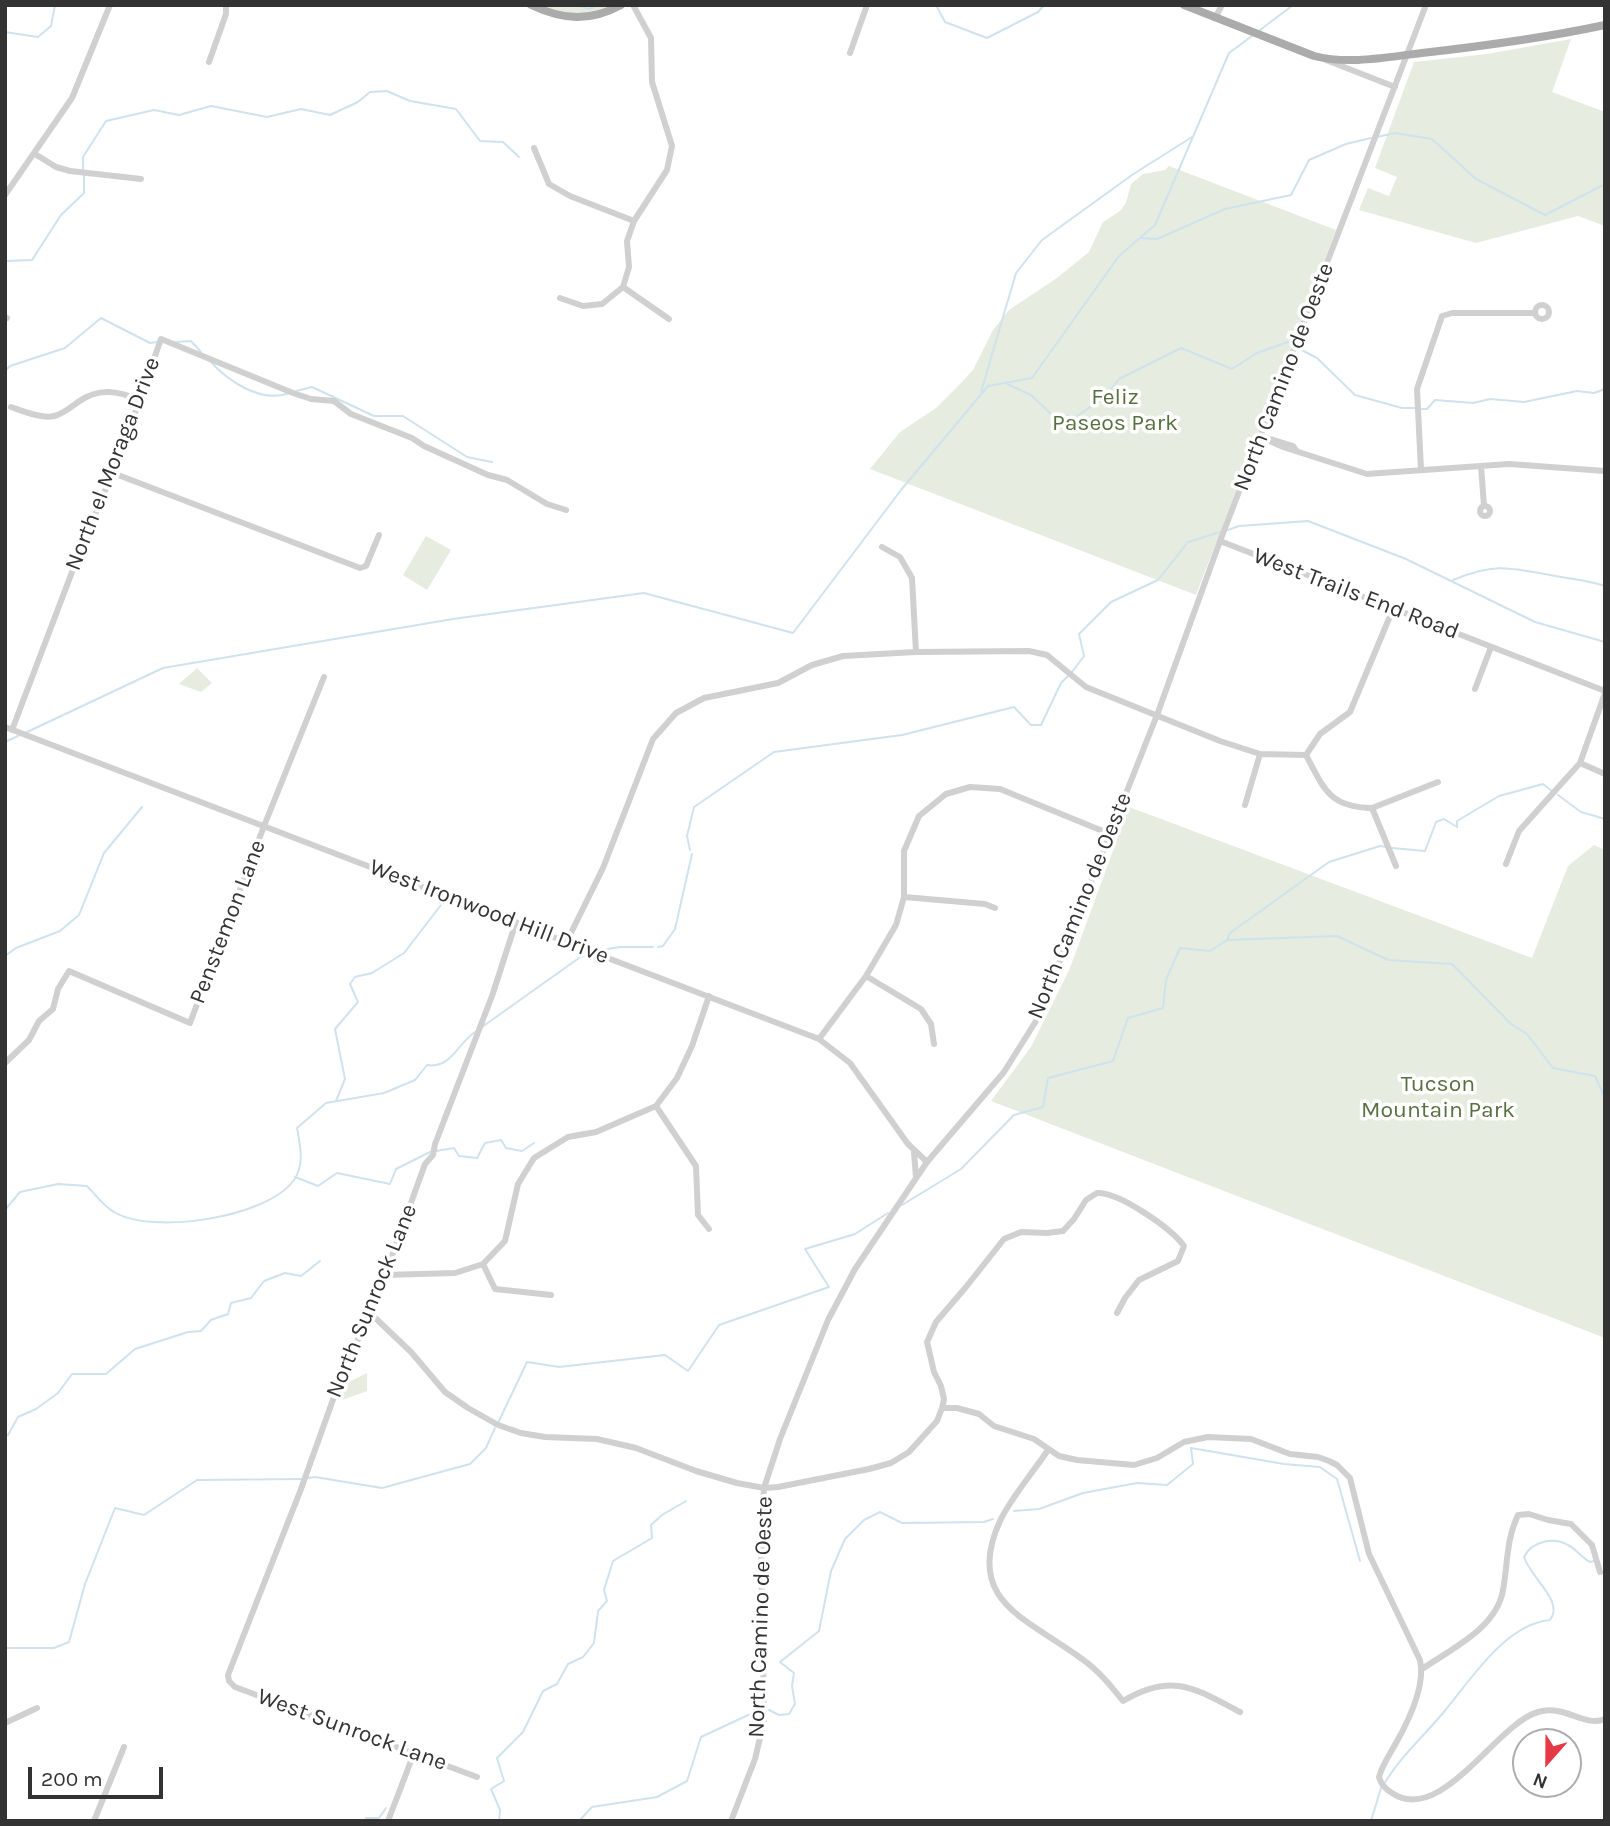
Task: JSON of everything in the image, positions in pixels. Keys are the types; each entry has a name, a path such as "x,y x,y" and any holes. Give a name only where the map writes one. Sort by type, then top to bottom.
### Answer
{"main road":[{"path":"531,5 572,18 606,14 621,5"},
{"path":"1184,5 1321,58 1350,60 1499,45 1605,25"},
{"path":"1192,5 1201,12"}],"street":[{"path":"6,193 75,92 110,5"},
{"path":"209,62 226,14 226,5"},
{"path":"560,298 583,306 602,304 623,286 629,267 627,241 634,221 667,170 672,146 652,82 651,38 633,5"},
{"path":"850,53 867,5"},
{"path":"1215,18 1222,5"},
{"name":"North Camino de Oeste","path":"731,1821 758,1750 764,1721 760,1589 764,1488 798,1394 843,1290 927,1162 1004,1072 1036,1021 1157,715 1220,541 1426,5"},
{"path":"1321,58 1395,87"},
{"path":"534,148 550,184 570,196 634,221"},
{"path":"35,154 56,167 70,171 141,179"},
{"path":"623,286 669,319"},
{"path":"1421,470 1417,388 1442,312 1535,313"},
{"name":"North el Moraga Drive","path":"9,728 108,479 113,473 161,339 293,393 311,399 334,401 351,414 412,438 488,475 507,480 547,504 566,510"},
{"path":"11,407 52,417 101,391 119,391 140,400"},
{"path":"1261,437 1344,469 1367,474 1509,464 1605,471"},
{"path":"1481,466 1484,506"},
{"path":"113,473 360,568 366,566 379,536"},
{"name":"West Trails End Road","path":"1220,541 1605,692"},
{"path":"882,547 900,557 912,578 916,652"},
{"path":"1306,755 1320,734 1350,712 1393,609"},
{"path":"1475,689 1491,647"},
{"path":"567,942 603,868 653,739 676,713 704,698 778,683 812,665 843,656 1029,651 1047,656 1086,687 1220,741 1260,754 1306,755"},
{"path":"264,826 324,677"},
{"path":"1506,864 1519,831 1580,763 1605,692"},
{"name":"West Ironwood Hill Drive","path":"9,728 819,1039 850,1063 912,1148 927,1162"},
{"path":"1245,805 1260,754"},
{"path":"1306,755 1326,792 1339,803 1353,808 1373,808 1438,782"},
{"path":"1580,763 1605,774"},
{"path":"819,1039 866,976 896,925 904,897 904,851 919,816 946,794 970,787 1000,789 1110,834"},
{"path":"1373,808 1396,866"},
{"name":"Penstemon Lane","path":"5,1063 16,1055 29,1040 39,1021 53,1009 58,989 69,971 190,1023 264,826"},
{"path":"904,897 985,904 995,908"},
{"name":"North Sunrock Lane","path":"229,1681 230,1668 385,1275 425,1164 433,1155 492,996 516,922"},
{"path":"866,976 920,1009 931,1024 934,1044"},
{"path":"385,1275 455,1273 483,1264 505,1241 518,1184 534,1158 568,1137 596,1132 656,1106 677,1078 692,1046 709,996"},
{"path":"656,1106 696,1166 698,1215 709,1229"},
{"path":"912,1148 916,1157 915,1181"},
{"path":"369,1312 411,1352 445,1392 498,1425 521,1433 597,1439 636,1448 696,1471 764,1488 869,1469 891,1463 909,1452 937,1421 944,1399 934,1372 928,1342 936,1322 1004,1239 1021,1232 1063,1231 1091,1195 1102,1192 1149,1216 1184,1246 1178,1261 1147,1273 1132,1287 1117,1313"},
{"path":"483,1264 495,1289 551,1295"},
{"path":"942,1408 957,1408 979,1414 994,1426 1034,1438 1048,1450 1067,1458 1134,1465 1157,1458 1184,1442 1198,1438 1245,1438 1259,1441 1279,1451 1318,1457 1337,1465 1350,1479 1369,1554 1422,1669 1407,1722 1379,1777 1385,1788 1405,1799 1423,1798 1447,1785 1523,1719 1535,1712 1555,1710 1591,1721 1605,1719"},
{"path":"1048,1450 1000,1520 988,1557 992,1586 1013,1613 1083,1660 1123,1701 1142,1690 1174,1685 1192,1688 1240,1712"},
{"path":"1422,1669 1477,1631 1495,1612 1503,1593 1506,1552 1518,1515 1530,1514 1571,1524 1591,1545 1600,1572"},
{"name":"West Sunrock Lane","path":"229,1681 244,1691 477,1777"},
{"path":"5,1723 37,1708"},
{"path":"94,1821 124,1747"},
{"path":"387,1821 414,1753"}],"green space":[{"path":"542,5 617,5 582,15"},
{"path":"1571,39 1552,92 1605,112 1605,226 1578,216 1476,243 1359,210 1368,188 1389,196 1397,177 1375,168 1414,62 1487,54"},
{"name":"Feliz Paseos Park","path":"1169,166 1336,230 1196,595 870,469 900,432 936,408 973,370 993,330 1009,310 1057,278 1089,252 1103,222 1120,211 1126,203 1131,184 1143,174 1165,170"},
{"path":"426,536 451,550 427,590 403,575"},
{"path":"197,668 212,683 201,692 179,684"},
{"name":"Tucson Mountain Park","path":"1129,807 1532,958 1568,866 1594,845 1605,850 1605,1338 991,1101 1031,1047 1070,968"},
{"path":"367,1373 367,1391 342,1400 339,1397 345,1384"}],"waterway":[{"path":"5,32 38,37 51,26 55,5"},
{"path":"576,5 589,9 597,5"},
{"path":"936,5 945,22 987,38 1038,12 1044,5"},
{"path":"1260,30 1293,5"},
{"path":"25,733 163,668 453,619 644,593 793,633 901,490 988,386 1032,378 1119,256 1155,225 1229,53 1252,36"},
{"path":"83,169 83,157 106,121 154,110 179,115 211,106 267,117 301,109 330,115 358,102 370,92 387,91 410,101 456,109 480,141 503,142 519,157"},
{"path":"1377,137 1395,133 1432,139 1476,179 1545,215 1605,184"},
{"path":"981,392 1016,273 1042,240 1132,175 1192,137"},
{"path":"1141,238 1157,239 1225,209 1291,195 1309,160 1346,144 1371,138"},
{"path":"5,261 32,260 61,215 84,193 84,175"},
{"path":"5,371 10,366 65,348 101,318 150,343 157,342"},
{"path":"176,342 191,341 201,352"},
{"path":"1005,383 1031,395 1051,414 1076,417 1107,395 1119,379 1181,348 1232,369 1257,353 1288,342 1292,344"},
{"path":"1296,347 1317,358 1355,395 1402,408 1415,408"},
{"path":"210,361 226,376 245,388 266,395 287,394"},
{"path":"296,391 312,387 374,416 403,416 467,457 492,462"},
{"path":"1420,409 1427,409 1435,400 1473,403 1490,399 1524,402 1577,391 1594,393 1605,389"},
{"path":"1228,530 1239,526 1308,521 1406,559 1535,622 1605,642"},
{"path":"1072,672 1084,656 1079,634 1111,602 1158,580 1188,542 1220,532"},
{"path":"1453,580 1479,571 1501,568 1605,586"},
{"path":"690,850 687,836 694,807 774,752 902,735 1014,707 1031,725 1041,725 1061,683 1068,676"},
{"path":"5,742 20,735"},
{"path":"1392,848 1425,851 1436,822 1444,819 1457,827 1457,821 1499,796 1543,784 1552,791"},
{"path":"1558,795 1581,812 1605,819"},
{"path":"5,956 16,948 60,931 79,915 104,853 142,807"},
{"path":"902,1205 961,1169 1014,1115 1043,1107 1048,1078 1113,1061 1128,1018 1163,1008 1166,980 1180,948 1210,951 1227,940 1230,933 1329,862 1380,846 1387,847"},
{"path":"658,947 663,946 675,929 692,854"},
{"path":"336,1101 345,1079 335,1029 358,1002 350,984 355,977 372,973 404,953 441,905"},
{"path":"1227,940 1337,936 1388,960 1452,964 1511,1024 1527,1034 1553,1068 1595,1076 1605,1098"},
{"path":"595,951 620,947 653,947"},
{"path":"482,1027 579,958 590,954"},
{"path":"5,1210 20,1192 58,1184 87,1186 114,1212 132,1219 154,1222 208,1219 260,1204 280,1193 294,1180 301,1161 297,1128 326,1103 384,1093 415,1080 427,1065 435,1065 448,1059 475,1032"},
{"path":"436,1151 454,1148 459,1156 477,1158 485,1143 501,1140 506,1148 522,1151 534,1143"},
{"path":"295,1177 318,1186 337,1173 390,1184 396,1169 430,1152"},
{"path":"498,1423 527,1362 559,1367 665,1355 688,1371 719,1325 829,1287 805,1249 855,1234 888,1213"},
{"path":"5,1435 8,1435 18,1417 36,1409 58,1393 72,1374 106,1374 135,1349 188,1332 201,1331 211,1320 228,1314 231,1303 251,1298 264,1281 285,1273 301,1276 320,1261"},
{"path":"307,1478 382,1488 470,1464 486,1448 495,1428"},
{"path":"1014,1511 1039,1509 1083,1493 1137,1483 1167,1485 1193,1464 1191,1448 1284,1464 1320,1467 1337,1479 1360,1561"},
{"path":"5,1648 54,1648 69,1642 85,1584 115,1508 144,1515 197,1480 302,1479"},
{"path":"499,1821 500,1810 491,1789 504,1781 497,1758 523,1732 543,1691 557,1684 568,1664 583,1657 594,1643 598,1611 607,1601 604,1590 613,1561 652,1538 651,1525 686,1501"},
{"path":"769,1710 779,1715 789,1714 795,1704 792,1686 794,1673 780,1662 819,1631 831,1571 845,1539 864,1520 880,1512 902,1523 984,1522 993,1519"},
{"path":"1384,1784 1404,1756 1503,1643 1534,1624 1550,1620 1553,1605 1527,1565 1524,1557 1527,1552 1537,1544 1556,1541 1571,1547 1590,1562 1594,1561"},
{"path":"579,1821 592,1807 657,1797 687,1781 701,1737 759,1710"},
{"path":"1371,1821 1381,1788"},
{"path":"364,1821 366,1818 379,1818 386,1808"}]}
